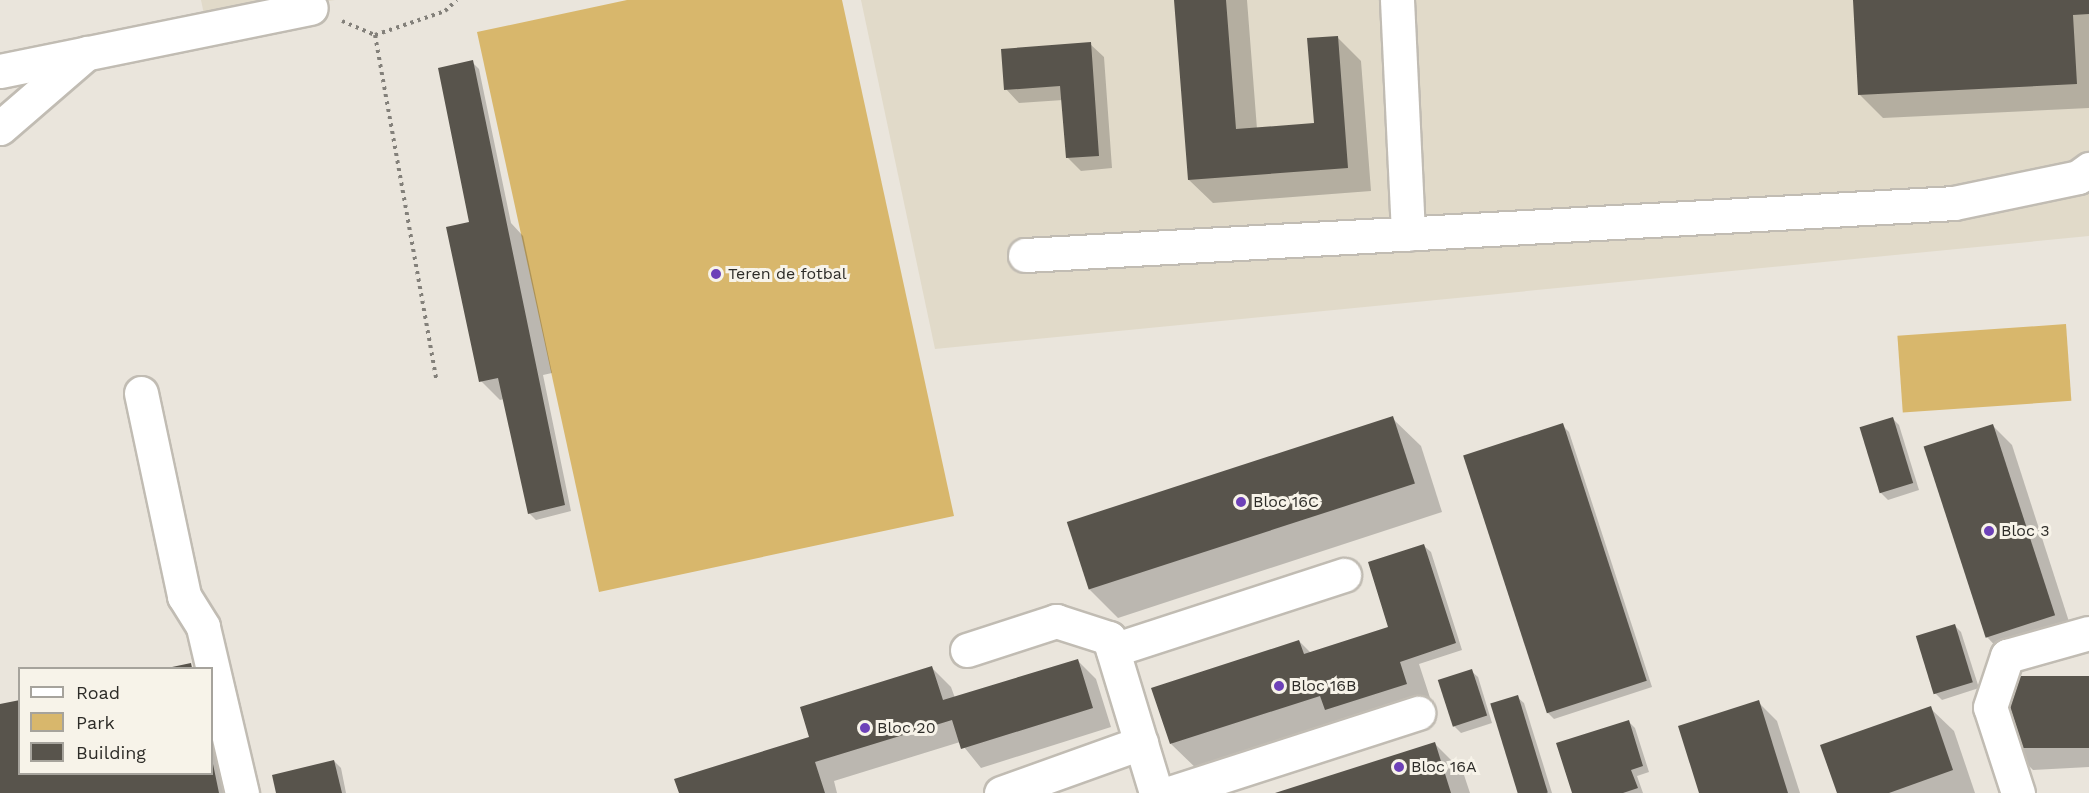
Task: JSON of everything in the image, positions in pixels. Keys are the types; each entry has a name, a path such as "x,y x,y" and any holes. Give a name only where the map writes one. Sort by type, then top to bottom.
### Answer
{"lane":[{"path":"1397,0 1408,234"},
{"path":"2,61 89,52 311,8"},
{"path":"0,128 89,52"},
{"path":"1025,255 1954,203 2078,177 2089,169"},
{"path":"141,393 184,596 203,627 212,667"},
{"path":"1113,650 1344,575"},
{"path":"967,650 1056,621 1109,638 1156,793"},
{"path":"2018,793 1990,707 2007,656 2089,633"},
{"path":"213,670 242,793"},
{"path":"1170,793 1418,713"},
{"path":"1009,792 1141,743"}],"path":[{"path":"311,8 375,35 445,11 457,0"},
{"path":"375,35 436,379"}],"shaded area":[{"path":"201,0 335,0 205,19"},
{"path":"861,0 2089,0 2089,236 935,349"}],"green space":[{"name":"Teren de fotbal","path":"627,0 842,0 954,516 599,592 477,32"},
{"path":"2066,324 2071,401 1903,413 1897,336"}],"building":[{"path":"1174,0 1226,0 1236,129 1314,123 1307,38 1338,36 1348,168 1188,180"},
{"path":"1853,0 2089,0 2089,14 2073,15 2077,84 1858,95"},
{"path":"1091,42 1099,156 1066,158 1060,86 1004,90 1001,49"},
{"path":"473,60 565,505 528,514 498,378 479,382 446,227 469,222 438,68"},
{"name":"Bloc 16C","path":"1393,416 1415,484 1089,590 1067,522"},
{"path":"1893,417 1913,483 1880,493 1860,427"},
{"path":"1563,423 1647,681 1547,713 1463,455"},
{"name":"Bloc 3","path":"1993,424 2055,615 1986,638 1924,447"},
{"name":"Bloc 16B","path":"1424,544 1456,643 1400,662 1407,684 1325,710 1320,696 1170,744 1151,688 1299,640 1304,654 1388,627 1368,562"},
{"path":"1955,624 1973,682 1934,694 1916,636"},
{"name":"Bloc 20","path":"1078,659 1093,708 961,749 952,720 815,762 825,793 679,793 674,779 809,737 800,707 932,666 943,700"},
{"path":"191,663 192,667 172,667"},
{"path":"1472,669 1487,716 1453,727 1438,680"},
{"path":"2009,676 2089,676 2089,748 2009,748"},
{"path":"1518,695 1548,793 1518,793 1490,703"},
{"path":"18,700 18,775 213,775 213,764 219,793 0,793 0,704"},
{"path":"1759,700 1788,793 1699,793 1678,726"},
{"path":"1931,706 1953,770 1889,793 1837,793 1820,745"},
{"path":"1629,720 1643,766 1631,770 1638,788 1623,793 1572,793 1556,743"},
{"name":"Bloc 16A","path":"1435,742 1451,793 1275,793"},
{"path":"334,760 342,793 276,793 272,775"}],"place":[{"name":"Teren de fotbal","path":"716,274"},
{"name":"Bloc 16C","path":"1241,502"},
{"name":"Bloc 3","path":"1989,531"},
{"name":"Bloc 16B","path":"1279,686"},
{"name":"Bloc 20","path":"865,728"},
{"name":"Bloc 16A","path":"1399,767"}]}
